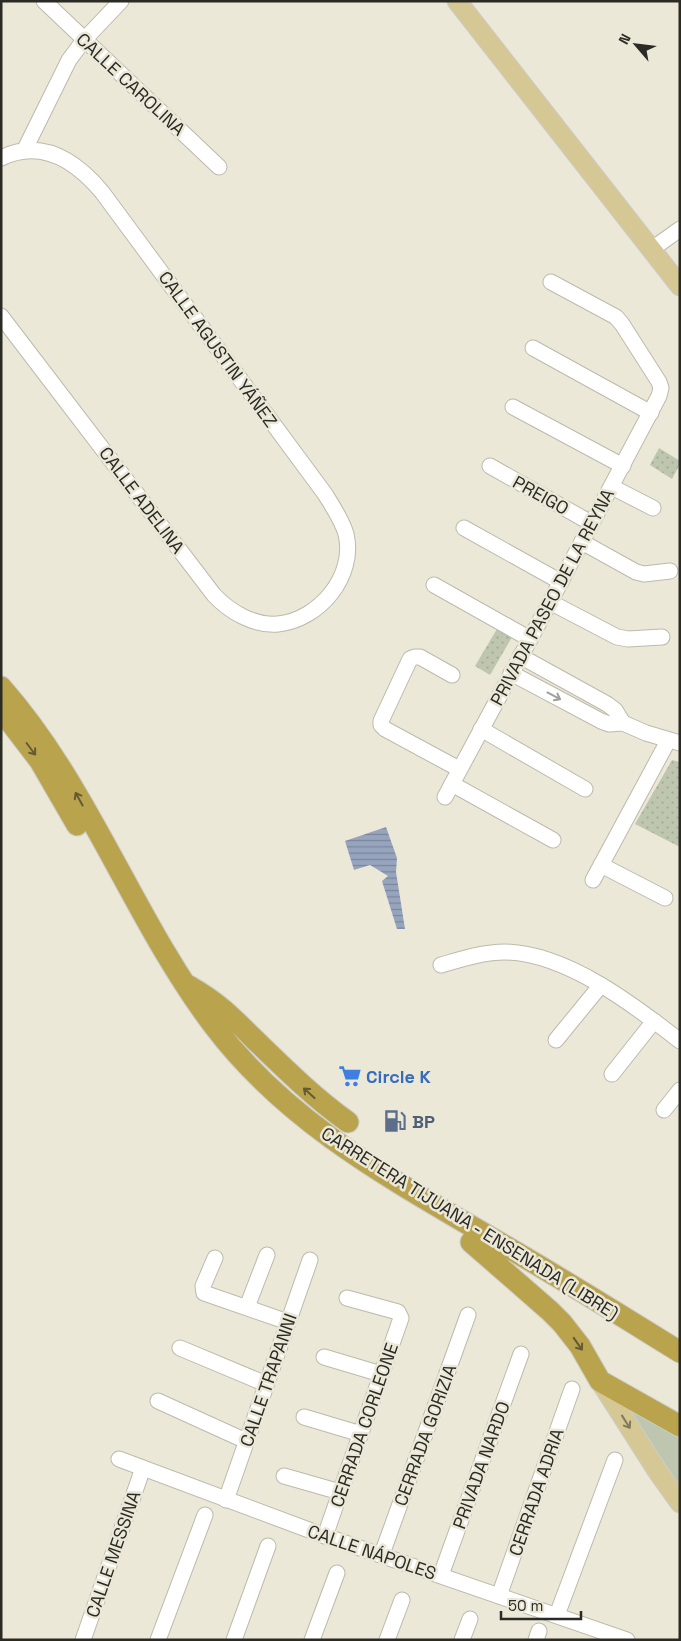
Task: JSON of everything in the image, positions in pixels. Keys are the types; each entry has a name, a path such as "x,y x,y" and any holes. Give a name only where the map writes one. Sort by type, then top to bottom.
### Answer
{"highway":[{"name":"CARRETERA TIJUANA - ENSENADA (LIBRE)","path":"1,687 38,732 61,766 184,984 214,1027 268,1087 330,1139 410,1190 567,1282 680,1352"},
{"name":"CARRETERA TIJUANA - ENSENADA (LIBRE)","path":"1,710 40,761 180,1003 224,1061 265,1102 324,1151 471,1242 680,1367"},
{"path":"184,984 218,1004 306,1090 323,1105 348,1122"},
{"path":"471,1242 562,1323 580,1346 600,1381 680,1426"}],"main road":[{"path":"458,1 680,286"},
{"path":"600,1381 680,1503"}],"street":[{"name":"CALLE CAROLINA","path":"44,1 219,167"},
{"path":"1,158 24,149 68,60 121,1"},
{"name":"CALLE AGUSTIN YÁÑEZ","path":"24,149 44,152 61,158 76,166 88,176 108,200 325,494 341,520 346,536 348,553 343,573 333,592 316,609"},
{"path":"652,249 680,229"},
{"name":"PRIVADA PASEO DE LA REYNA","path":"551,282 616,318 622,324 661,388 651,413 612,487 448,790 554,840"},
{"name":"CALLE ADELINA","path":"1,316 214,595 225,606 241,616 260,622 277,624 294,620 316,609"},
{"path":"533,348 651,413"},
{"path":"513,407 623,466"},
{"name":"PREIGO","path":"490,466 591,523"},
{"path":"612,487 654,508"},
{"path":"464,528 561,582"},
{"path":"582,542 636,572 644,574 670,571"},
{"path":"434,585 530,639"},
{"path":"550,602 617,637 628,639 662,637"},
{"path":"520,656 607,704 615,710 623,723"},
{"path":"452,675 420,657 410,659 381,721 381,726 385,730 459,769"},
{"path":"511,673 601,721 609,724 623,723 674,742 593,880"},
{"path":"481,729 585,789"},
{"path":"601,865 666,898"},
{"path":"441,965 486,954 505,952 543,959 570,969 601,985 680,1041"},
{"path":"556,1040 601,985"},
{"path":"612,1074 654,1021"},
{"path":"664,1110 680,1090"},
{"path":"247,1307 267,1255"},
{"path":"215,1258 203,1286 203,1291 288,1322"},
{"name":"CALLE TRAPANNI","path":"226,1500 310,1260"},
{"name":"CERRADA CORLEONE","path":"325,1536 401,1318 401,1314 398,1312 347,1298"},
{"name":"CERRADA GORIZIA","path":"382,1554 468,1315"},
{"path":"180,1348 266,1384"},
{"name":"PRIVADA NARDO","path":"441,1575 521,1354"},
{"path":"324,1357 381,1374"},
{"name":"CERRADA ADRIA","path":"499,1596 572,1389"},
{"path":"158,1401 246,1441"},
{"path":"304,1417 361,1434"},
{"name":"CALLE NÁPOLES","path":"119,1459 325,1536 382,1554 627,1640"},
{"path":"557,1616 615,1460"},
{"name":"CALLE MESSINA","path":"83,1640 143,1468"},
{"path":"284,1476 340,1492"},
{"path":"158,1640 205,1515"},
{"path":"234,1640 268,1546"},
{"path":"312,1640 336,1573"},
{"path":"387,1640 402,1600"},
{"path":"462,1640 470,1618"}],"green space":[{"path":"659,448 680,461 672,479 650,465"},
{"path":"497,629 512,637 490,675 475,666"},
{"path":"672,760 680,762 680,847 635,824"},
{"path":"628,1409 680,1431 680,1486"}],"water":[{"path":"386,827 397,858 396,872 405,929 397,929 382,881 388,876 370,865 354,870 345,841"}],"place":[{"name":"Circle K","path":"350,1076"},
{"name":"BP","path":"395,1121"}]}
